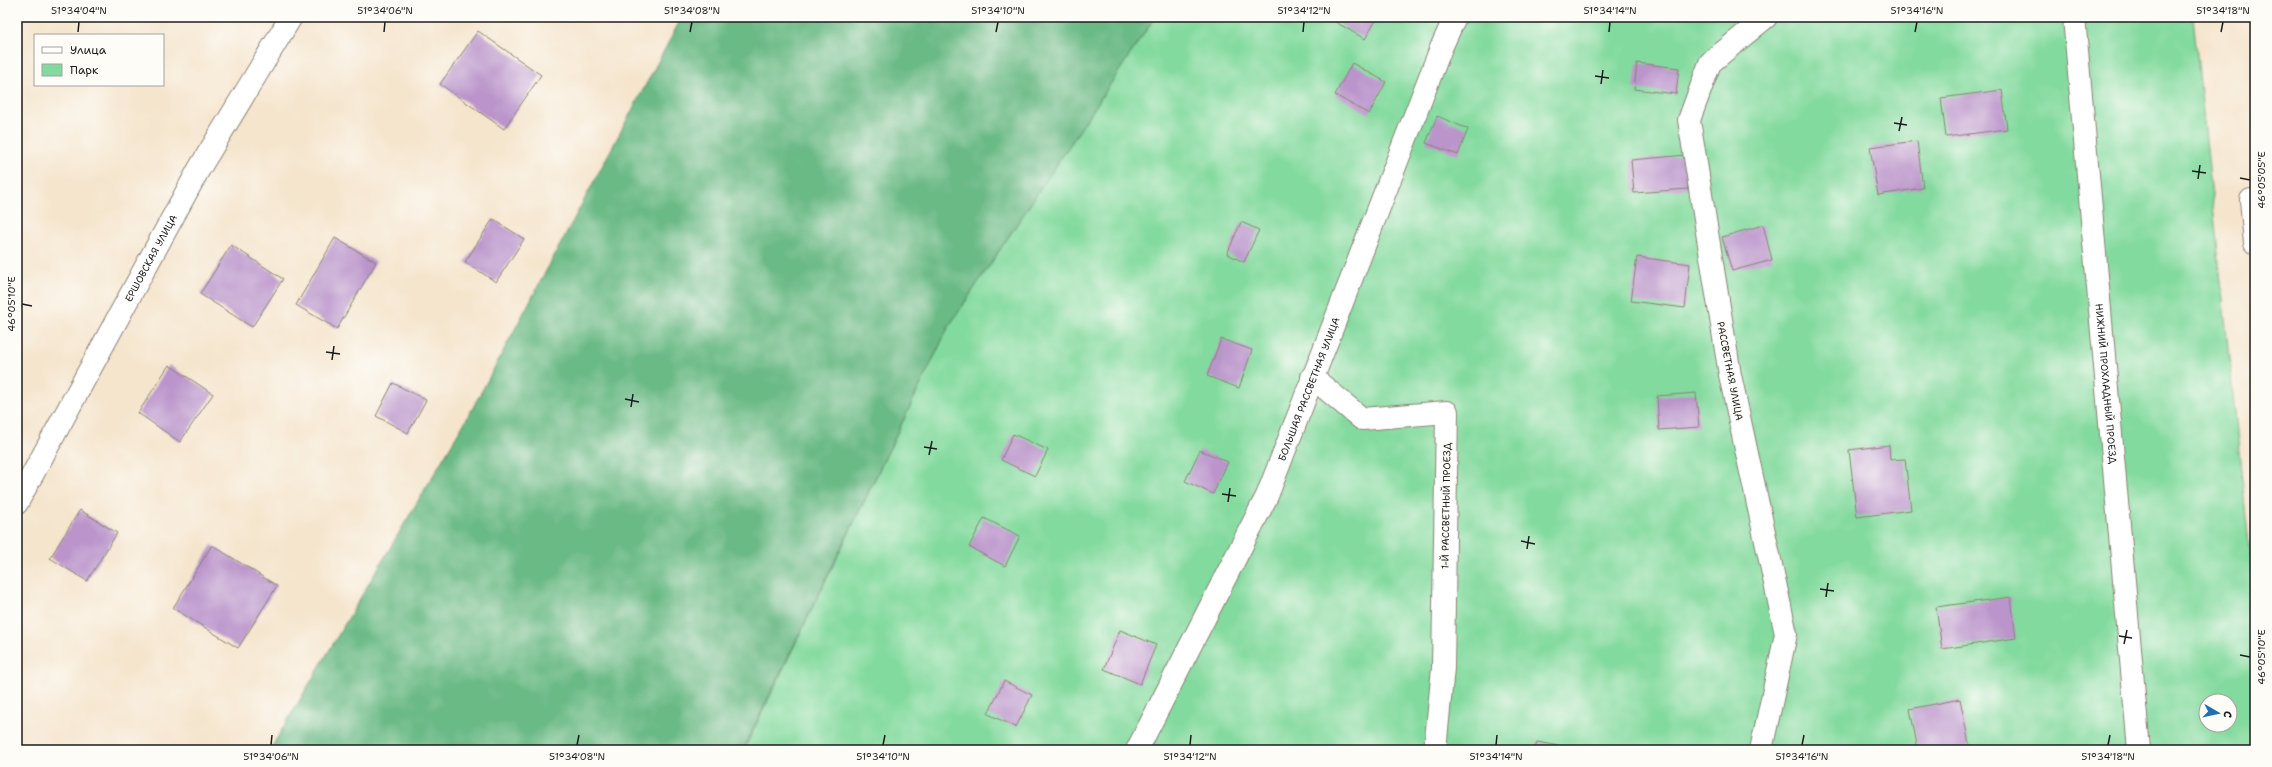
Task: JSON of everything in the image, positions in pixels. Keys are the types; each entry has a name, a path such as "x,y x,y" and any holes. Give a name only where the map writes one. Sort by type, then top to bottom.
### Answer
{"street":[{"name":"ЕРШОВСКАЯ УЛИЦА","path":"17,503 199,168 291,17"},
{"name":"БОЛЬШАЯ РАССВЕТНАЯ УЛИЦА","path":"1137,750 1267,496 1441,48 1455,17"},
{"name":"РАССВЕТНАЯ УЛИЦА","path":"1761,750 1786,634 1730,375 1689,120 1710,63 1766,17"},
{"name":"НИЖНИЙ ПРОХЛАДНЫЙ ПРОЕЗД","path":"2074,17 2139,750"},
{"path":"2251,200 2255,243"},
{"name":"1-Й РАССВЕТНЫЙ ПРОЕЗД","path":"1312,377 1362,419 1447,412 1443,668 1435,750"}],"green space":[{"path":"682,17 1155,17 949,326 743,750 270,750 469,415"},
{"path":"1155,17 2193,17 2255,602 2255,750 744,750 949,326"}],"building":[{"path":"1327,17 1378,17 1365,39"},
{"path":"478,31 541,75 504,129 440,84"},
{"path":"1352,63 1386,82 1369,114 1335,95"},
{"path":"1637,63 1679,68 1676,94 1634,89"},
{"path":"2002,90 2007,129 1946,137 1941,98"},
{"path":"1437,116 1468,129 1458,155 1426,143"},
{"path":"1917,141 1923,188 1878,195 1870,147"},
{"path":"1686,155 1688,189 1634,193 1631,160"},
{"path":"493,219 524,239 496,282 465,262"},
{"path":"1241,222 1259,230 1244,262 1227,254"},
{"path":"1763,225 1772,260 1732,271 1722,237"},
{"path":"335,238 376,262 337,329 296,305"},
{"path":"231,245 283,279 252,327 200,294"},
{"path":"1637,257 1690,264 1685,308 1631,301"},
{"path":"1221,339 1252,350 1239,388 1207,376"},
{"path":"169,365 213,394 180,442 138,413"},
{"path":"393,383 426,400 408,433 376,416"},
{"path":"1696,393 1699,427 1659,430 1657,396"},
{"path":"1013,434 1048,450 1035,476 1001,460"},
{"path":"1889,445 1890,460 1905,459 1911,510 1857,517 1849,450"},
{"path":"1200,450 1228,462 1213,494 1185,481"},
{"path":"80,510 117,533 87,581 50,558"},
{"path":"984,518 1020,536 1005,566 969,547"},
{"path":"212,545 277,586 238,648 173,608"},
{"path":"2011,597 2016,638 1942,649 1936,607"},
{"path":"1120,630 1156,645 1140,684 1104,669"},
{"path":"1004,681 1032,695 1016,727 988,714"},
{"path":"1960,699 1970,749 1918,750 1910,709"},
{"path":"1537,742 1566,747 1565,750 1535,750"}]}
